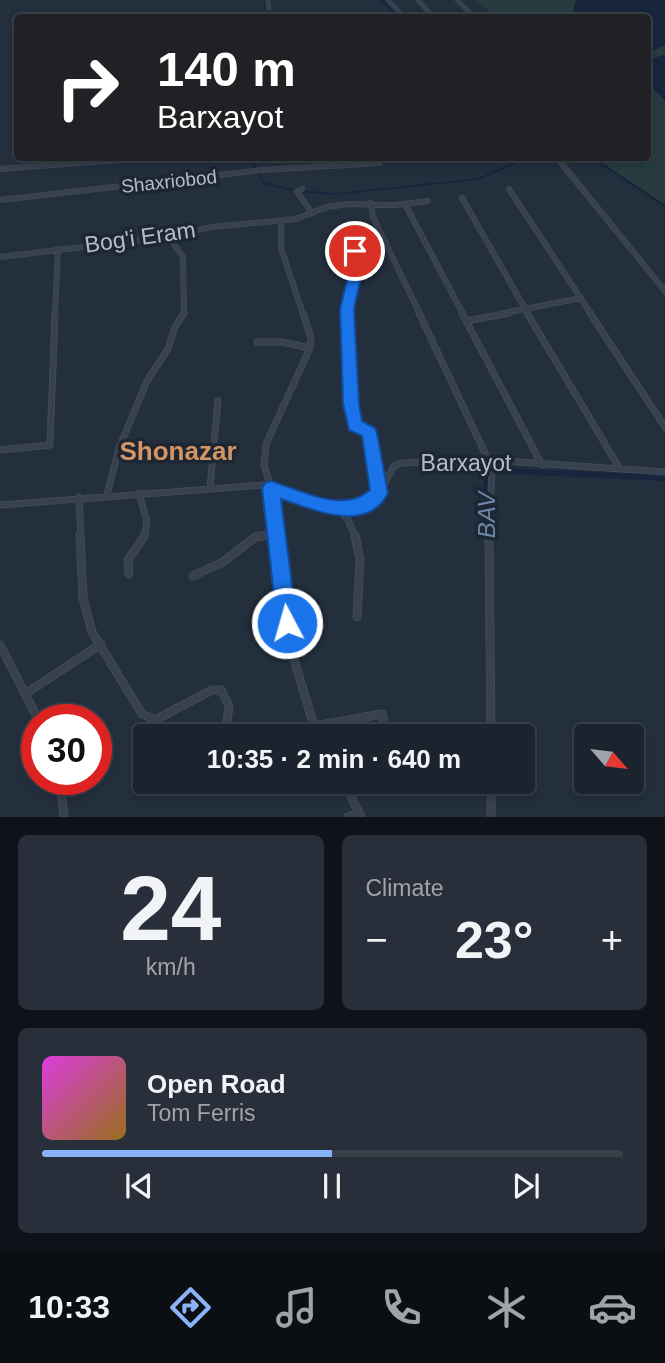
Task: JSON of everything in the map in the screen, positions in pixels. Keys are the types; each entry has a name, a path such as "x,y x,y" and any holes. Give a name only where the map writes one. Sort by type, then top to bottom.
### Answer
{"street":[{"path":"268,0 269,8"},
{"path":"388,0 401,14"},
{"path":"418,0 430,14"},
{"path":"457,0 471,14"},
{"path":"0,169 86,161"},
{"path":"562,161 665,292"},
{"name":"Shaxriobod","path":"0,200 263,170 380,163"},
{"path":"302,189 297,192 312,213"},
{"path":"509,189 665,427"},
{"path":"462,198 567,384 620,469"},
{"name":"Bog'i Eram","path":"0,257 169,237 201,229 281,222 348,204 405,204 428,201"},
{"path":"371,203 373,217 477,430 492,471 489,509 491,724"},
{"path":"405,204 542,465"},
{"path":"281,222 281,248 311,338 310,348 266,444 264,465 271,488 290,646 313,724"},
{"path":"107,495 119,448 147,381 169,349 175,327 184,314 183,257 169,237"},
{"path":"0,450 50,445 58,249"},
{"path":"0,505 264,485 339,510 366,505 380,493 369,433 355,425 351,404 347,309 360,254 355,251"},
{"path":"467,321 581,298"},
{"path":"257,342 282,342 310,348"},
{"path":"210,487 218,401"},
{"name":"Barxayot","path":"380,493 394,466 401,463 488,460 665,472"},
{"path":"129,574 128,560 146,537 149,524 139,493"},
{"path":"79,497 83,598 92,632 142,714 155,720 212,690 221,690 228,697 230,704 227,724"},
{"path":"339,510 351,526 359,556 357,617"},
{"path":"193,576 223,562 255,537 277,533"},
{"path":"25,694 101,644"},
{"path":"0,645 30,704"},
{"path":"326,724 382,715 384,724"},
{"path":"348,817 360,815 350,794"},
{"path":"491,794 491,817"},
{"path":"60,795 65,817"}],"green space":[{"path":"476,0 665,0 665,206 599,161 651,161 651,14 492,14"}],"water":[{"path":"576,0 665,0 665,45 651,52 651,14 576,14 573,11"},
{"path":"665,54 665,101 651,86 651,60"}],"waterway":[{"path":"381,0 396,14"},
{"path":"254,161 255,168"},
{"path":"300,191 336,194 478,179 519,161"},
{"path":"590,161 598,162"},
{"path":"598,161 665,206"},
{"path":"259,174 264,183 292,190"},
{"name":"BAV","path":"487,521 487,470 665,478"}],"district":[{"name":"Shonazar","path":"178,451"}],"route":[{"path":"287,623 271,488 339,510 366,505 380,493 369,433 355,425 351,404 347,309 360,254 355,251"}]}
